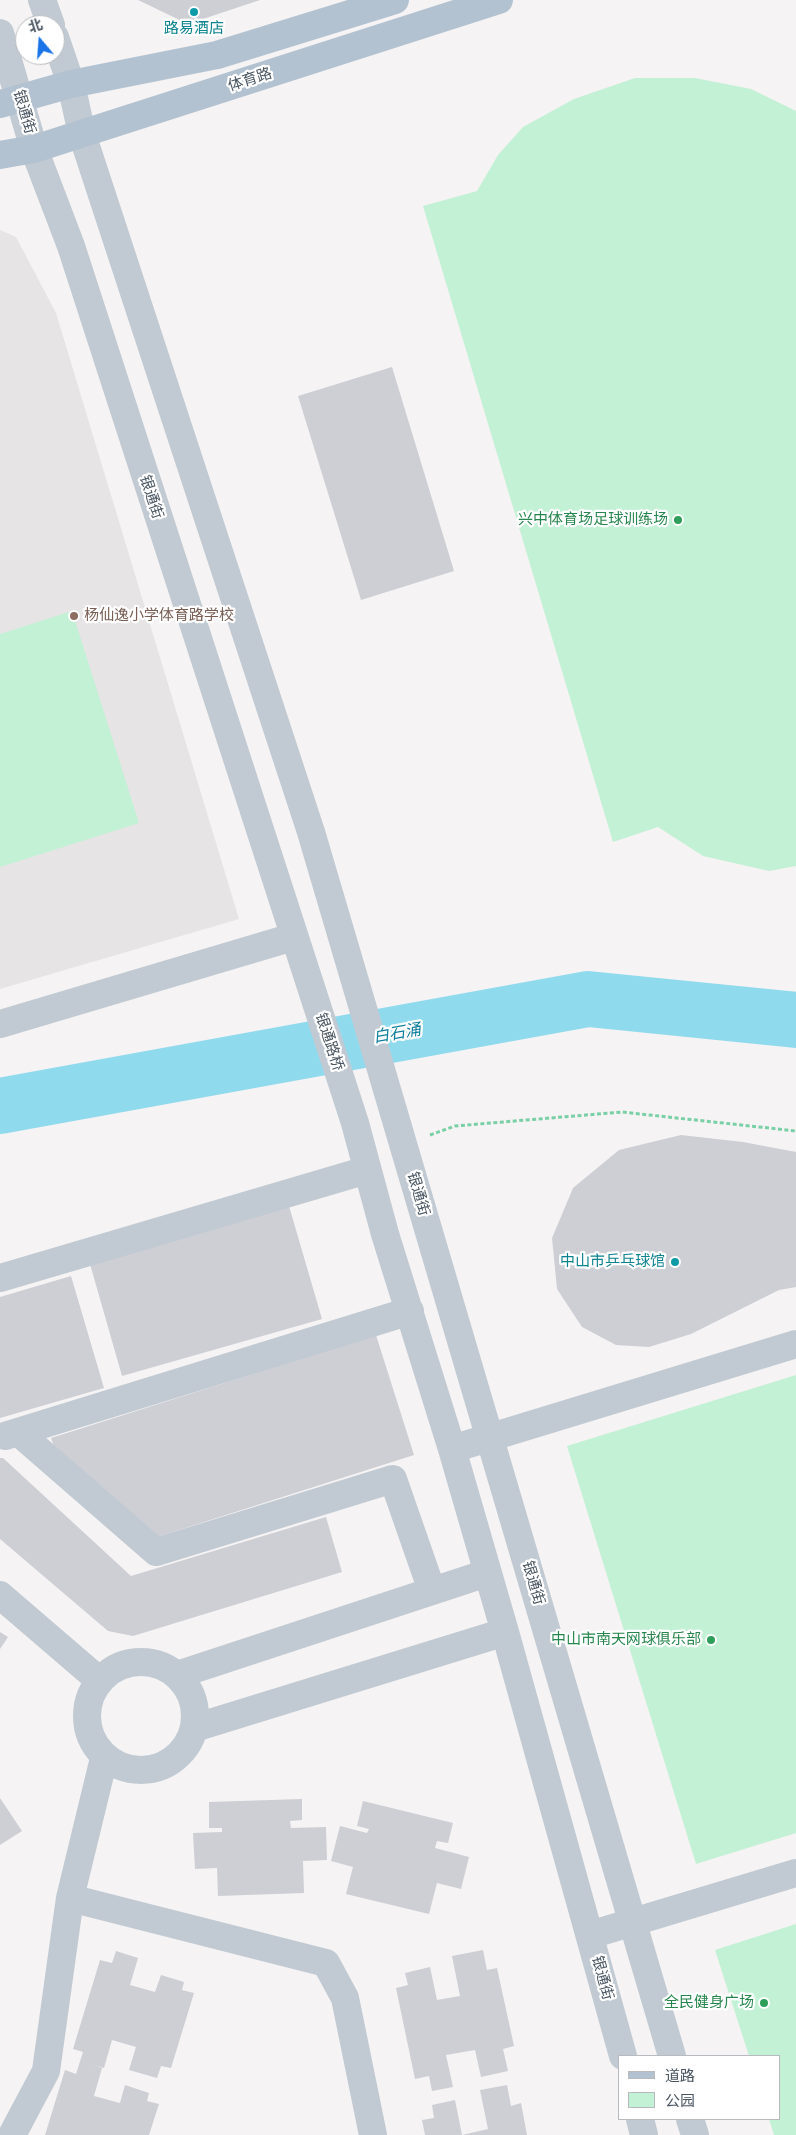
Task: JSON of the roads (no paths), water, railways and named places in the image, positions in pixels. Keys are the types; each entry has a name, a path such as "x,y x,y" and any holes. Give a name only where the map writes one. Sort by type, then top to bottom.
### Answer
{"main road":[{"path":"10,101 71,84 218,55 395,0"},
{"name":"体育路","path":"0,156 34,149 82,134 499,0"}],"street":[{"path":"42,0 47,15"},
{"name":"银通街","path":"0,32 10,101 34,149 74,256 298,949"},
{"path":"64,65 71,84 82,134"},
{"name":"银通街","path":"82,134 311,832 672,2055"},
{"path":"0,1024 298,949"},
{"name":"银通路桥","path":"298,949 355,1123"},
{"name":"银通街","path":"355,1123 385,1234 452,1449 505,1632 623,2055"},
{"path":"0,1278 367,1170"},
{"path":"9,1434 410,1311"},
{"path":"452,1449 796,1344"},
{"path":"9,1434 156,1552 393,1479 432,1591"},
{"path":"177,1675 487,1573"},
{"path":"0,1595 100,1681"},
{"path":"194,1728 505,1632"},
{"path":"145,1662 162,1666 177,1675 193,1699 196,1713 194,1728 188,1745 174,1759 158,1768 139,1771 121,1767 104,1758 94,1744 88,1728 86,1711 91,1695 100,1681 113,1670 129,1664 145,1662"},
{"path":"12,2135 46,2071 70,1898 104,1758"},
{"path":"590,1936 796,1873"},
{"path":"70,1898 326,1963 345,1998 373,2135"},
{"path":"640,2120 644,2135"},
{"path":"690,2120 695,2135"}],"waterway":[{"name":"白石涌","path":"0,1106 588,999 796,1020"}],"place":[{"name":"路易酒店","path":"194,12"},
{"name":"兴中体育场足球训练场","path":"678,520"},
{"name":"杨仙逸小学体育路学校","path":"74,616"},
{"name":"中山市乒乓球馆","path":"675,1262"},
{"name":"中山市南天网球俱乐部","path":"711,1640"},
{"name":"全民健身广场","path":"764,2003"}]}
